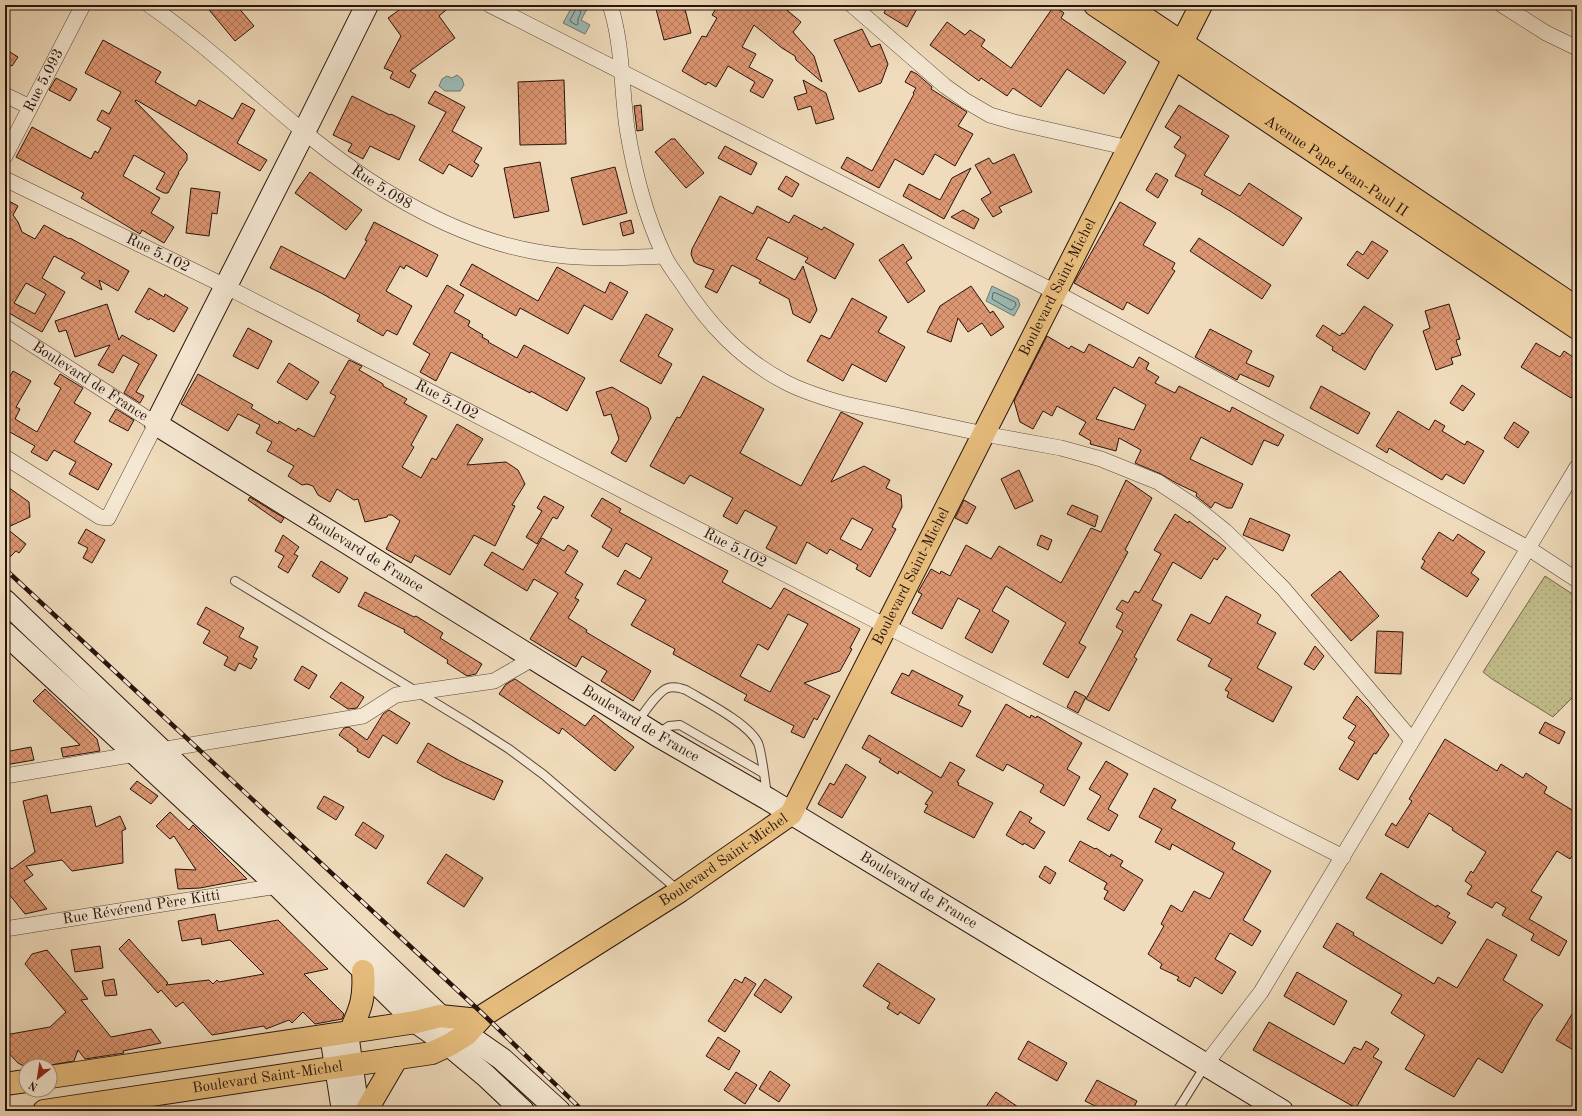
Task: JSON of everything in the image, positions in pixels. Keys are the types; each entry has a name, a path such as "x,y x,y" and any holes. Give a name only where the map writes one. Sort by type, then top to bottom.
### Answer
{"main road":[{"name":"Avenue Pape Jean-Paul II","path":"1095,5 1178,49 1577,308"},
{"name":"Avenue Pape Jean-Paul II","path":"1126,5 1178,49 1577,328"},
{"name":"Boulevard Saint-Michel","path":"44,1111 432,1053 465,1033 491,1010 680,891 791,814 1201,5"},
{"path":"343,1033 363,1000 365,988 363,971"},
{"path":"58,1076 416,1022 440,1016 465,1033"},
{"path":"366,1111 397,1058"},
{"path":"5,1084 18,1082"}],"street":[{"name":"Rue 5.093","path":"5,156 83,5"},
{"name":"Rue 5.098","path":"149,5 201,43 304,132 373,183 397,198 435,218 485,239 538,252 595,258 664,256"},
{"path":"5,457 100,517 108,518 367,5"},
{"path":"490,5 1055,292 1528,548 1577,580"},
{"path":"610,5 618,42 627,126 632,154 650,219 664,256 699,310 715,328 749,359 785,382 803,390 845,404 984,434 1061,448 1101,458 1158,482 1194,506 1225,531 1283,588 1412,740"},
{"path":"852,5 945,86 966,101 990,115 1014,122 1129,148"},
{"path":"1502,5 1530,23 1577,48"},
{"path":"5,94 30,107"},
{"name":"Rue 5.102","path":"5,179 225,286 886,626 1343,857"},
{"name":"Boulevard de France","path":"5,327 156,424 657,735 768,799 1282,1111"},
{"path":"1206,1064 1261,992 1577,466"},
{"path":"5,601 440,1016"},
{"path":"5,634 278,886 416,1022 465,1033 502,1059 559,1111"},
{"path":"5,776 363,716 396,695 494,681 534,658"},
{"name":"Rue Révérend Père Kitti","path":"5,929 278,886"},
{"path":"343,1033 343,1111"},
{"path":"465,1033 486,1076 523,1111"},
{"path":"344,1066 358,1111"}],"lane":[{"path":"235,581 509,749 544,775 680,891"},
{"path":"636,722 661,692 668,688 677,687 686,690 742,725 753,736 758,744 768,799"},
{"path":"657,735 669,726 680,725 763,773"},
{"path":"1177,1111 1206,1064"}],"shaded area":[{"path":"1545,576 1577,597 1577,693 1553,717 1483,672"}],"water":[{"path":"573,5 579,5 587,9 581,20 590,25 585,34 563,23"},
{"path":"457,75 462,79 464,85 460,91 445,91 439,86 442,79 447,76 452,78"},
{"path":"992,286 1018,299 1020,305 1014,316 986,301"}],"building":[{"path":"205,5 236,5 254,26 235,41"},
{"path":"406,5 452,5 439,16 455,38 410,71 416,75 409,88 390,78 393,72 384,68 401,36 388,18"},
{"path":"655,5 684,5 691,33 664,40"},
{"path":"718,5 781,5 801,22 793,32 814,56 822,82 796,60 795,56 782,48 754,25 742,47 756,54 749,67 773,80 763,98 750,91 755,82 728,66 716,87 708,82 706,85 682,71 702,36 706,37 717,18 712,15"},
{"path":"888,5 919,5 907,27 884,13"},
{"path":"1054,6 1064,13 1061,18 1126,62 1104,94 1067,69 1041,107 1013,88 1007,96 981,78 979,81 930,45 947,22 965,35 970,30 985,40 981,46 1011,68"},
{"path":"862,29 871,47 880,44 888,64 881,83 859,92 834,40"},
{"path":"103,40 161,72 155,82 196,106 199,100 233,119 242,103 255,110 237,143 267,160 260,171 136,100 135,101 187,154 187,160 178,173 168,193 164,193 156,189 165,173 134,155 123,176 160,198 151,213 174,227 164,243 142,230 140,234 81,198 84,193 16,157 32,127 91,159 95,151 98,153 111,128 97,120 102,110 109,114 121,92 85,73"},
{"path":"5,49 18,57 12,66 5,62"},
{"path":"911,71 917,74 932,87 931,89 967,112 958,126 973,134 955,166 935,154 923,175 895,159 879,188 841,168 847,157 872,171 914,94 913,93 916,88 905,82"},
{"path":"56,78 77,89 70,101 49,90"},
{"path":"564,80 566,144 520,145 518,82"},
{"path":"803,80 826,93 834,119 816,124 811,106 798,110 794,97 807,93"},
{"path":"435,91 465,107 452,131 482,148 474,162 479,165 472,177 449,164 443,174 419,160 446,112 428,103"},
{"path":"352,96 415,126 399,160 370,146 363,159 348,151 352,144 333,135"},
{"path":"641,105 643,130 637,131 634,106"},
{"path":"1179,105 1229,136 1204,175 1240,196 1249,183 1302,218 1283,246 1201,194 1203,190 1175,176 1186,155 1174,147 1181,137 1165,127"},
{"path":"671,139 675,139 704,173 686,188 655,152"},
{"path":"725,146 757,163 751,175 718,158"},
{"path":"1014,154 1032,192 999,207 1002,212 993,217 981,199 991,193 975,165 989,158 993,164"},
{"path":"540,162 549,211 514,218 504,168"},
{"path":"615,167 627,213 583,225 571,178"},
{"path":"971,168 944,219 903,196 909,184 940,200 952,178"},
{"path":"310,172 362,210 346,230 295,193"},
{"path":"1156,173 1168,180 1158,198 1146,190"},
{"path":"786,176 799,184 792,197 778,189"},
{"path":"191,188 220,192 217,214 212,213 209,236 186,233"},
{"path":"720,196 753,214 757,206 789,223 794,215 822,230 824,227 854,244 835,279 805,262 808,258 768,237 756,259 795,280 803,266 817,310 810,323 793,314 789,299 759,283 761,280 732,265 717,293 705,287 714,270 694,262 691,254 692,249"},
{"path":"5,199 18,206 13,215 22,232 35,239 44,225 129,271 118,291 99,280 102,290 81,278 85,273 54,256 42,278 65,292 42,332 9,313 5,318","holes":["26,283 46,294 35,314 14,303"]},
{"path":"1120,202 1156,223 1143,245 1175,263 1172,269 1175,271 1148,314 1127,302 1123,310 1074,283"},
{"path":"963,210 979,219 974,229 951,217"},
{"path":"631,220 634,233 623,236 620,223"},
{"path":"374,222 438,255 427,277 406,265 404,269 400,266 386,291 412,306 397,335 387,330 383,336 357,321 360,315 321,293 270,268 281,246 345,279 367,241 365,240"},
{"path":"1199,238 1271,285 1262,299 1190,251"},
{"path":"1372,241 1388,251 1368,279 1347,265 1357,251 1363,255"},
{"path":"903,244 912,258 906,262 925,291 908,303 879,260"},
{"path":"472,264 538,301 557,267 605,293 610,282 628,292 612,320 584,305 568,334 520,308 516,316 460,285"},
{"path":"447,285 464,295 454,312 470,321 468,326 483,335 482,337 489,341 488,342 517,358 524,345 585,378 567,411 531,391 530,393 451,352 436,381 420,372 430,354 413,344"},
{"path":"971,286 990,313 993,311 1004,327 991,336 982,323 968,332 958,318 951,342 927,332 940,306"},
{"path":"149,288 164,297 165,294 188,308 174,332 150,318 149,320 135,312"},
{"path":"852,298 887,317 878,332 905,347 886,382 852,364 843,381 807,361 821,335 830,339"},
{"path":"107,304 119,340 122,335 157,355 136,392 144,396 140,403 124,393 139,364 123,355 113,373 98,365 110,345 75,357 66,330 59,332 55,321"},
{"path":"1449,304 1460,339 1456,340 1461,355 1451,358 1453,364 1436,370 1423,331 1430,328 1425,311"},
{"path":"1364,306 1393,325 1365,370 1332,350 1333,347 1316,336 1323,325 1340,336 1342,333 1344,334"},
{"path":"646,314 673,329 658,356 672,364 661,384 620,361"},
{"path":"248,328 272,341 258,369 233,356"},
{"path":"1210,329 1252,351 1246,363 1274,376 1269,387 1240,374 1237,380 1195,357"},
{"path":"1047,336 1069,349 1071,346 1084,353 1089,344 1133,368 1139,357 1149,363 1146,369 1159,377 1155,383 1175,393 1179,386 1230,412 1232,407 1284,435 1278,446 1264,440 1252,465 1201,437 1190,459 1243,484 1232,508 1227,508 1215,502 1211,508 1196,496 1197,493 1161,474 1135,463 1141,450 1119,438 1116,451 1090,444 1091,441 1079,434 1086,422 1057,406 1052,416 1043,411 1033,429 1020,422 1014,401","holes":["1114,387 1146,405 1134,430 1096,419"]},
{"path":"1536,343 1560,357 1564,351 1576,359 1573,365 1577,368 1577,389 1571,398 1521,367"},
{"path":"349,360 362,366 359,370 383,384 383,386 407,399 404,403 427,416 411,445 414,447 402,467 421,478 432,458 436,460 457,424 483,439 467,465 506,462 518,470 525,484 512,505 515,506 495,546 474,535 450,575 415,555 411,563 386,549 400,521 392,515 365,522 358,499 354,500 337,489 330,502 318,495 313,486 307,484 302,485 288,476 294,466 267,451 272,442 256,433 260,425 238,414 228,431 181,404 198,374 253,405 251,408 278,424 279,421 296,431 298,428 314,437 336,396 330,393"},
{"path":"289,363 319,382 307,400 277,382"},
{"path":"13,371 31,381 16,407 20,409 15,419 37,432 61,388 54,384 60,374 83,388 74,403 91,413 74,442 112,464 98,490 69,474 76,462 54,450 47,461 31,452 35,446 8,431 5,437 5,386"},
{"path":"703,376 764,409 740,453 801,486 841,412 863,423 831,482 864,466 890,480 886,488 901,495 902,507 892,527 896,529 870,577 856,569 858,565 830,549 827,554 807,542 796,564 766,548 777,527 745,510 737,524 723,516 733,498 690,475 684,484 650,466 677,417 680,418","holes":["852,518 873,529 861,550 840,539"]},
{"path":"1462,385 1475,394 1463,411 1450,403"},
{"path":"1321,386 1370,413 1358,434 1310,408"},
{"path":"612,387 648,408 651,418 626,462 611,453 619,439 611,414 604,416 596,392"},
{"path":"116,409 134,420 128,431 109,421"},
{"path":"1398,411 1429,430 1435,420 1445,426 1442,431 1465,445 1467,441 1484,451 1464,484 1446,474 1442,480 1389,448 1387,453 1376,446"},
{"path":"1514,422 1529,432 1518,448 1504,438"},
{"path":"1019,470 1033,501 1015,509 1001,479"},
{"path":"1126,480 1152,498 1125,550 1128,552 1079,643 1086,647 1068,678 1043,664 1066,623 1006,586 992,611 1009,621 992,653 965,638 980,610 958,598 942,629 912,613 922,594 918,592 931,569 940,574 941,571 950,576 966,545 991,559 999,546 1061,583 1091,528 1101,532"},
{"path":"5,485 29,502 30,517 6,528 26,544 19,553 16,551 5,562"},
{"path":"544,496 564,507 557,519 553,517 537,544 526,537 542,511 537,508"},
{"path":"250,497 284,518 281,523 248,500"},
{"path":"602,498 621,509 619,512 728,571 722,582 771,609 784,588 860,629 850,648 852,649 840,671 804,683 830,696 817,720 814,718 804,738 791,732 794,726 744,700 747,695 673,654 675,649 631,625 646,600 617,584 625,570 640,579 652,558 626,543 618,557 602,547 612,529 591,516","holes":["788,614 808,624 770,692 740,676 758,644 768,650"]},
{"path":"964,500 976,507 967,524 955,518"},
{"path":"1072,505 1098,516 1095,527 1067,514"},
{"path":"1175,514 1188,523 1189,521 1226,548 1217,560 1214,558 1201,579 1173,562 1152,600 1162,605 1134,657 1137,659 1109,711 1086,699 1123,631 1116,627 1123,613 1116,609 1122,600 1128,603 1135,591 1139,593 1161,554 1154,550"},
{"path":"1250,518 1290,535 1283,551 1243,535"},
{"path":"86,529 105,540 92,563 83,558 88,548 78,543"},
{"path":"1439,532 1453,541 1458,534 1485,552 1471,573 1479,579 1467,597 1421,568 1425,561 1422,559"},
{"path":"283,535 299,547 294,554 298,556 288,573 278,567 284,556 275,551"},
{"path":"1041,535 1052,540 1048,550 1037,545"},
{"path":"542,538 564,551 568,545 578,551 565,573 583,584 575,598 579,600 568,618 587,630 586,632 651,671 633,701 601,681 607,671 582,656 576,667 530,639 558,593 534,579 527,591 484,565 492,552 523,570"},
{"path":"321,561 348,578 339,593 312,576"},
{"path":"1340,571 1379,616 1351,641 1311,595"},
{"path":"365,592 414,617 416,616 443,633 440,638 482,664 476,674 467,676 447,663 448,660 404,632 405,630 358,606"},
{"path":"1226,596 1261,615 1257,623 1276,633 1257,668 1292,687 1273,722 1227,697 1229,692 1225,690 1232,679 1208,666 1212,659 1177,640 1191,614 1210,624"},
{"path":"206,607 244,628 239,637 258,647 253,657 257,659 251,669 239,663 235,671 224,665 228,657 203,643 210,631 197,624"},
{"path":"1377,631 1403,632 1401,674 1375,673"},
{"path":"1315,646 1324,656 1314,670 1304,664"},
{"path":"302,666 317,675 309,689 294,680"},
{"path":"912,670 963,696 958,705 971,711 962,727 891,693 902,673 909,676"},
{"path":"515,679 585,726 594,715 634,747 615,771 562,728 559,734 499,694 506,684"},
{"path":"341,682 364,697 357,708 348,709 330,697"},
{"path":"45,689 97,739 100,751 63,757 61,748 80,745 33,701"},
{"path":"1075,691 1086,697 1078,713 1067,707"},
{"path":"1357,696 1368,707 1389,735 1376,754 1374,753 1358,780 1339,769 1355,742 1348,738 1356,726 1343,718"},
{"path":"1006,704 1030,718 1031,715 1036,718 1037,716 1082,743 1067,769 1080,777 1064,806 1040,792 1044,785 1007,764 1003,771 976,756"},
{"path":"389,710 410,723 397,744 383,735 369,758 357,751 358,749 339,735 344,728 349,727 367,740 383,714"},
{"path":"1545,722 1565,732 1559,744 1539,733"},
{"path":"869,735 941,778 950,762 965,770 957,782 959,783 958,785 993,803 974,838 924,812 928,805 925,804 933,792 899,771 898,774 879,762 881,759 862,748"},
{"path":"1445,739 1497,771 1501,764 1523,778 1526,773 1547,787 1544,793 1577,813 1577,848 1570,859 1557,851 1531,891 1542,897 1529,919 1567,941 1559,956 1531,940 1534,934 1502,915 1506,908 1496,902 1492,908 1467,894 1472,886 1465,881 1471,871 1473,873 1486,852 1452,830 1453,828 1429,813 1408,848 1385,835 1392,823 1396,826 1412,801 1409,799"},
{"path":"428,743 460,761 503,781 494,800 443,777 417,762"},
{"path":"31,747 34,760 5,765 5,752"},
{"path":"1106,761 1128,774 1108,809 1118,815 1109,831 1087,819 1101,796 1089,789"},
{"path":"846,764 866,777 842,818 818,804 830,783 834,785"},
{"path":"137,781 158,796 151,804 130,789"},
{"path":"1154,788 1176,800 1171,808 1235,843 1232,849 1271,871 1243,920 1261,931 1252,946 1230,933 1215,959 1236,972 1222,994 1195,977 1190,987 1177,980 1179,977 1160,968 1162,964 1148,954 1164,926 1161,924 1171,905 1182,912 1194,891 1210,899 1224,873 1172,844 1170,850 1155,842 1162,829 1139,817"},
{"path":"47,795 51,813 91,806 96,827 120,816 126,829 122,831 123,863 72,871 62,860 26,866 33,875 24,881 47,909 25,914 5,889 5,862 12,869 35,852 23,801"},
{"path":"324,796 344,807 336,820 317,808"},
{"path":"1020,811 1032,818 1029,822 1045,832 1034,849 1024,843 1023,845 1006,835"},
{"path":"170,812 189,830 193,825 247,879 200,888 178,889 175,869 196,870 174,836 170,839 156,826"},
{"path":"363,822 384,836 376,849 355,835"},
{"path":"1080,841 1095,849 1096,848 1110,857 1111,854 1123,861 1120,866 1143,880 1124,911 1104,899 1108,891 1104,889 1107,883 1069,861"},
{"path":"446,854 483,878 464,907 427,883"},
{"path":"1045,866 1056,873 1050,884 1039,877"},
{"path":"1381,873 1436,907 1437,905 1450,913 1447,917 1456,922 1442,944 1366,898"},
{"path":"215,914 218,931 278,920 328,969 304,974 344,1014 342,1019 315,1024 303,1012 292,1023 289,1020 266,1029 264,1026 212,1035 183,1002 176,1007 161,990 158,993 119,949 129,939 168,983 166,985 209,980 213,984 217,980 219,982 264,974 230,940 202,945 201,938 182,941 178,921"},
{"path":"1337,923 1354,933 1353,935 1434,984 1438,977 1457,988 1487,939 1517,955 1503,980 1543,1005 1533,1018 1502,1073 1478,1058 1454,1097 1405,1069 1425,1035 1391,1013 1402,995 1323,947"},
{"path":"100,946 103,968 75,972 71,950"},
{"path":"47,950 88,999 81,1000 111,1037 151,1029 161,1043 123,1051 124,1053 85,1059 78,1050 74,1061 58,1064 58,1058 18,1058 18,1063 5,1049 5,1035 50,1027 66,1012 25,964 32,954"},
{"path":"878,963 935,999 919,1024 900,1012 898,1015 887,1008 890,1003 863,986"},
{"path":"1297,972 1347,1001 1334,1025 1284,996"},
{"path":"745,977 756,984 725,1032 708,1021 735,979 742,983"},
{"path":"114,979 117,995 105,996 102,981"},
{"path":"765,979 792,997 781,1013 754,995"},
{"path":"1577,1006 1577,1052 1556,1040"},
{"path":"1269,1022 1344,1064 1354,1047 1361,1050 1366,1041 1379,1049 1373,1057 1382,1062 1356,1108 1253,1050"},
{"path":"718,1037 740,1051 729,1070 706,1056"},
{"path":"1028,1041 1067,1063 1057,1081 1018,1059"},
{"path":"770,1071 790,1085 779,1102 759,1089"},
{"path":"736,1072 757,1085 745,1104 724,1090"},
{"path":"1097,1080 1137,1101 1132,1111 1105,1111 1085,1101"},
{"path":"996,1092 1024,1111 983,1111"}],"railway":[{"path":"5,569 484,1015 583,1111"}]}
